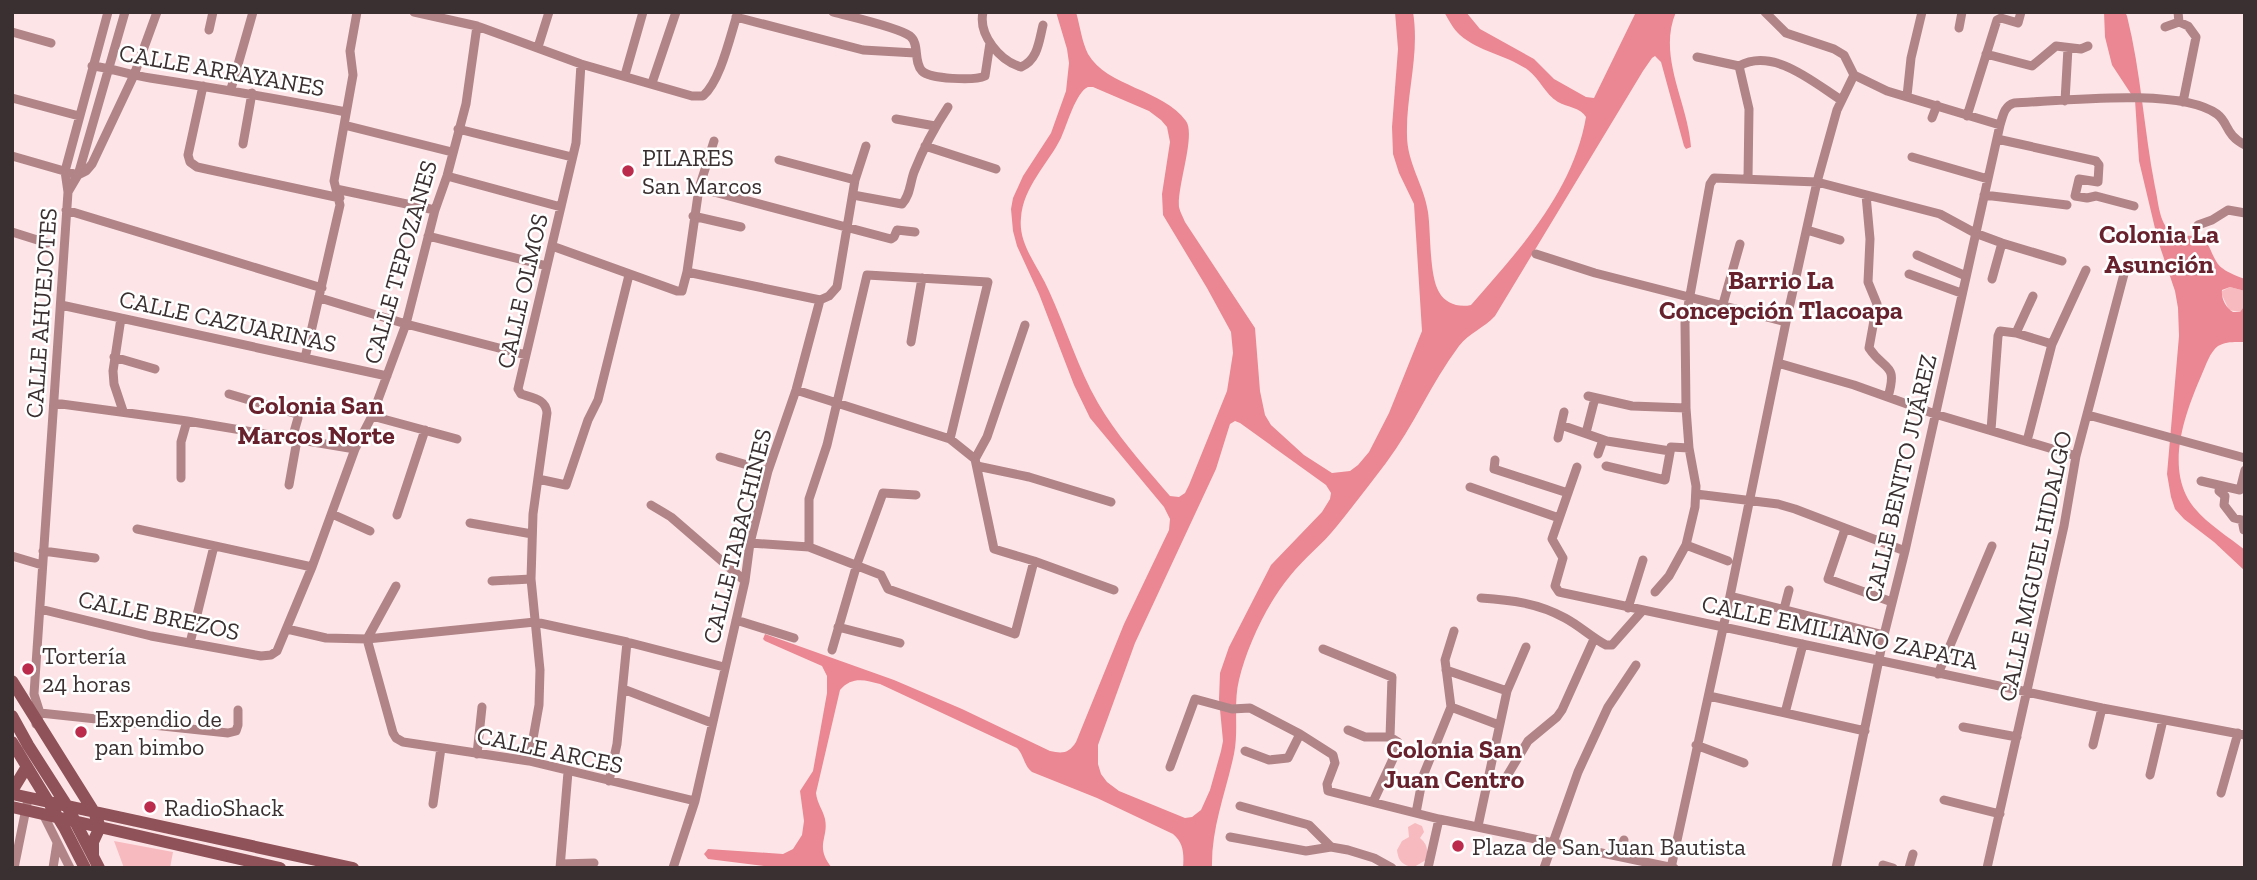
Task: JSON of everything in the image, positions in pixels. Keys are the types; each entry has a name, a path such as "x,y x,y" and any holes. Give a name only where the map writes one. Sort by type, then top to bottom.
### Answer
{"main road":[{"path":"12,681 92,818 93,855"},
{"path":"12,694 37,720"},
{"path":"12,716 76,821 99,868"},
{"path":"12,742 46,808 58,817 76,821 92,818 353,868"},
{"path":"26,768 12,792 27,804"},
{"path":"12,807 27,804 46,808 67,806 92,818 281,868"},
{"path":"58,817 85,868"}],"street":[{"name":"CALLE AHUEJOTES","path":"37,720 34,694 68,192 65,171 108,12"},
{"name":"CALLE AHUEJOTES","path":"68,192 78,175 125,12"},
{"path":"12,156 78,175 86,171 92,164 134,75 157,12"},
{"path":"209,30 213,12"},
{"path":"231,89 253,12"},
{"path":"305,358 341,205 334,181 354,75 350,51 357,12"},
{"path":"414,12 464,17 477,26 582,64 692,96 703,96 708,91 737,15 863,50 915,53"},
{"path":"538,47 549,12"},
{"path":"625,75 642,12"},
{"path":"652,83 676,12"},
{"path":"833,12 906,34 916,42 915,53 922,71 928,75 967,80 985,76 990,43"},
{"path":"983,12 983,32 990,43 1008,61 1021,67 1027,65 1037,52 1043,25"},
{"path":"1765,12 1786,33 1835,49 1844,55 1854,75 1887,91 2000,125"},
{"path":"1908,96 1911,58 1921,15 1910,12"},
{"path":"1959,28 1962,12"},
{"path":"1967,116 1997,20 2001,18 2018,23 2021,12"},
{"path":"2165,27 2179,17 2196,37 2183,102"},
{"name":"CALLE TEPOZANES","path":"271,655 277,651 287,629 406,324 466,104 477,26"},
{"path":"12,32 51,43"},
{"path":"1986,54 2032,66 2056,46 2081,49 2088,46"},
{"path":"2068,48 2065,101 2144,98 2183,102 2218,114 2233,138 2245,145"},
{"path":"1697,58 1739,66 1763,60 1777,63 1842,100"},
{"name":"CALLE OLMOS","path":"529,761 539,705 540,670 531,579 532,534 547,413 543,401 521,394 518,388 576,143 582,64"},
{"name":"CALLE ARRAYANES","path":"92,66 231,89 345,112"},
{"path":"1739,66 1749,109 1748,178"},
{"path":"1170,767 1195,699 1232,709 1250,708 1300,734 1335,758 1326,788 1328,792 1439,819 1478,825 1672,868 1817,182 1842,100 1854,75"},
{"path":"203,86 188,155 190,162 197,167 435,210"},
{"path":"243,144 252,93"},
{"path":"12,99 79,117"},
{"name":"CALLE BENITO JUÁREZ","path":"1836,868 1866,731 1878,661 2000,125 2006,109 2014,103 2065,101"},
{"path":"1932,118 1937,105"},
{"path":"853,195 902,204 906,200 912,176 925,146 948,107"},
{"path":"896,119 935,126"},
{"name":"CALLE ARRAYANES","path":"344,125 452,152"},
{"path":"458,129 572,158"},
{"path":"1997,139 2096,160 2099,165 2098,182 2078,178 2075,196 2096,196 2134,206"},
{"path":"552,246 629,275 682,291 687,272 693,216 714,141"},
{"name":"CALLE TABACHINES","path":"673,868 695,801 745,581 750,542 768,471 796,390 820,300 829,296 837,287 855,180 866,146"},
{"path":"925,146 996,169"},
{"path":"1912,157 1987,178"},
{"path":"779,160 855,180"},
{"path":"447,176 561,207"},
{"path":"1655,592 1669,576 1686,545 1696,495 1686,408 1685,323 1710,184 1714,178 1817,182 1940,214 1975,233 2062,261"},
{"path":"699,188 891,239 897,230 915,232"},
{"path":"2121,201 2124,189"},
{"path":"1866,195 1870,239 1868,282 1877,304 1869,348 1890,370 1893,377 1888,397"},
{"path":"1984,195 2067,205"},
{"path":"2198,225 2228,210 2245,213"},
{"path":"66,211 323,288"},
{"path":"693,216 741,227"},
{"path":"1807,230 1840,240"},
{"path":"12,232 47,243"},
{"path":"428,236 547,266"},
{"path":"1992,279 2002,243"},
{"path":"1723,304 1740,244"},
{"path":"1536,254 1595,273 1786,322"},
{"path":"1917,255 1966,276"},
{"path":"2027,441 2052,344 2086,270"},
{"path":"687,272 820,300"},
{"path":"1909,274 1961,293"},
{"name":"CALLE MIGUEL HIDALGO","path":"1987,868 2064,526 2076,456 2124,274"},
{"path":"538,479 566,485 588,420 598,400 629,275"},
{"path":"809,547 809,499 827,445 867,275 988,282 950,439"},
{"path":"911,342 922,278"},
{"path":"2016,333 2033,296"},
{"path":"320,298 406,324 526,355"},
{"name":"CALLE CAZUARINAS","path":"61,306 387,376"},
{"path":"121,317 114,357 114,384 123,411"},
{"path":"1025,325 976,462 994,549 1114,590"},
{"path":"1991,430 2000,331 2052,344"},
{"path":"114,357 155,369"},
{"path":"1778,363 2076,456"},
{"path":"796,390 950,439 976,462 1111,502"},
{"path":"229,394 296,414 298,418 289,485"},
{"path":"1586,433 1592,397 1632,406 1686,408"},
{"path":"54,403 123,411 355,449"},
{"path":"1558,438 1564,412"},
{"path":"2088,415 2245,458"},
{"path":"372,416 457,439"},
{"path":"181,478 181,442 187,421"},
{"path":"1561,425 1603,440 1670,451"},
{"path":"397,515 425,430"},
{"path":"1598,454 1603,440"},
{"path":"1606,466 1665,480 1671,447 1689,448"},
{"path":"720,457 768,471"},
{"path":"1495,460 1494,469 1568,493"},
{"name":"CALLE EMILIANO ZAPATA","path":"1577,467 1552,539 1563,558 1556,589 1628,608 1723,626 1938,674 2241,734"},
{"path":"2201,481 2239,490 2245,470"},
{"path":"2220,486 2219,491 2225,496 2224,505 2234,518 2242,520 2244,530"},
{"path":"1470,487 1559,518"},
{"path":"832,650 857,564 883,493 916,495"},
{"path":"1696,495 1778,504 1905,551"},
{"path":"651,505 671,517 745,581"},
{"path":"332,514 370,531"},
{"path":"1807,528 1811,515"},
{"path":"470,523 532,534"},
{"path":"137,529 312,567"},
{"path":"1845,529 1828,579 1892,602"},
{"path":"750,542 809,547 881,575 888,589 1015,634 1034,561"},
{"path":"1686,545 1728,561"},
{"path":"190,643 214,546"},
{"path":"1938,674 1992,546"},
{"path":"43,551 95,558"},
{"path":"12,556 42,565"},
{"path":"1628,608 1643,560"},
{"path":"492,581 531,579"},
{"path":"367,639 396,586"},
{"path":"1784,609 1788,590"},
{"path":"1730,596 1884,635"},
{"path":"1481,598 1516,600 1532,604 1566,618 1606,645 1612,645 1643,610"},
{"name":"CALLE BREZOS","path":"40,609 151,636 261,656 271,655"},
{"path":"736,620 794,638"},
{"path":"287,629 326,638 367,639 535,622 724,667"},
{"path":"838,627 900,643"},
{"path":"1416,813 1423,776 1451,707 1445,660 1454,631"},
{"name":"CALLE ARCES","path":"367,639 396,738 403,742 529,761 695,801"},
{"path":"1487,779 1504,781 1528,741 1557,717 1594,639"},
{"path":"609,781 617,744 627,642"},
{"path":"1786,713 1803,644"},
{"path":"1478,825 1507,691 1526,647"},
{"path":"1323,649 1392,677 1390,737"},
{"path":"1544,868 1578,772 1608,707 1636,665"},
{"path":"1446,670 1507,691"},
{"path":"623,689 712,723"},
{"path":"1709,696 1866,731"},
{"path":"477,754 482,707"},
{"path":"1451,707 1499,725"},
{"path":"2093,745 2102,708"},
{"path":"37,720 228,733 236,731 238,710"},
{"path":"2150,775 2163,720"},
{"path":"1963,727 2017,737"},
{"path":"1348,730 1365,737 1390,737 1398,742 1399,747 1373,802"},
{"path":"1245,751 1269,760 1288,758 1300,734"},
{"path":"2221,793 2241,734"},
{"path":"1696,745 1744,763"},
{"path":"433,804 441,748"},
{"path":"568,772 560,866 594,863"},
{"path":"1944,800 2000,814"},
{"path":"14,868 27,804"},
{"path":"1240,806 1309,825 1331,847"},
{"path":"46,808 57,843 70,868"},
{"path":"1428,868 1439,819"},
{"path":"1230,837 1306,851 1331,847 1348,850 1374,858 1392,868"},
{"path":"1618,855 1623,840"},
{"path":"53,868 57,843"},
{"path":"1909,868 1913,854"}],"shaded area":[{"path":"1056,12 1076,12 1086,49 1097,65 1108,74 1164,102 1186,121 1189,137 1179,198 1181,213 1255,328 1260,391 1265,415 1271,425 1304,455 1332,473 1350,471 1369,452 1389,413 1422,331 1414,204 1393,154 1392,127 1398,49 1395,12 1413,12 1415,43 1407,120 1408,145 1428,212 1436,285 1442,296 1452,304 1471,305 1542,218 1569,170 1586,117 1574,108 1553,99 1528,70 1468,41 1455,30 1444,12 1466,12 1480,29 1534,59 1554,79 1586,97 1594,98 1636,12 1676,12 1670,45 1675,80 1691,147 1686,149 1684,146 1661,62 1655,56 1643,71 1495,316 1459,346 1386,463 1332,533 1290,576 1266,611 1247,653 1239,680 1235,745 1216,824 1212,868 1183,868 1181,845 1173,834 1097,798 1032,772 1017,748 880,684 859,680 840,690 816,793 826,826 824,854 832,868 780,868 708,859 704,854 708,849 783,854 793,849 802,835 804,821 800,791 813,771 827,693 827,676 822,666 765,641 765,634 894,680 1050,751 1065,752 1076,742 1124,624 1169,530 1170,519 1164,507 1090,418 1074,385 1013,231 1013,198 1023,176 1051,133 1066,91 1069,63","holes":["1088,87 1149,111 1167,127 1170,142 1162,194 1163,215 1231,332 1233,353 1227,391 1189,485 1179,497 1170,496 1163,488 1120,436 1098,403 1049,291 1030,256 1021,228 1026,196 1056,148 1076,102","1235,421 1326,485 1331,493 1322,512 1271,565 1229,647 1220,673 1219,699 1223,741 1221,751 1210,790 1201,810 1192,817 1185,818 1119,791 1107,782 1098,764 1098,745 1135,643 1216,469 1230,424"]},
{"path":"2104,12 2125,12 2127,16 2155,187 2165,225 2176,234 2204,237 2221,268 2245,279 2245,291 2230,287 2222,290 2222,293 2224,303 2233,312 2240,312 2245,305 2245,342 2221,344 2210,355 2186,418 2179,449 2179,465 2186,495 2197,511 2245,550 2245,571 2184,519 2175,509 2171,497 2167,474 2179,336 2178,308 2158,241 2139,161 2135,100 2112,65 2105,37"},
{"path":"2230,287 2245,291 2245,305 2240,312 2229,310 2222,295 2222,291"},
{"path":"1415,823 1422,826 1424,832 1420,838 1426,845 1427,853 1426,860 1414,867 1402,862 1397,850 1402,841 1409,837 1408,827"},
{"path":"114,841 173,852 170,868 124,868"}],"place":[{"name":"PILARES San Marcos","path":"628,171"},
{"name":"Tortería 24 horas","path":"28,669"},
{"name":"Expendio de pan bimbo","path":"81,732"},
{"name":"RadioShack","path":"150,807"},
{"name":"Plaza de San Juan Bautista","path":"1458,846"}],"district":[{"name":"Colonia La Asunción","path":"2159,249"},
{"name":"Barrio La Concepción Tlacoapa","path":"1781,295"},
{"name":"Colonia San Marcos Norte","path":"316,420"},
{"name":"Colonia San Juan Centro","path":"1454,764"}]}
